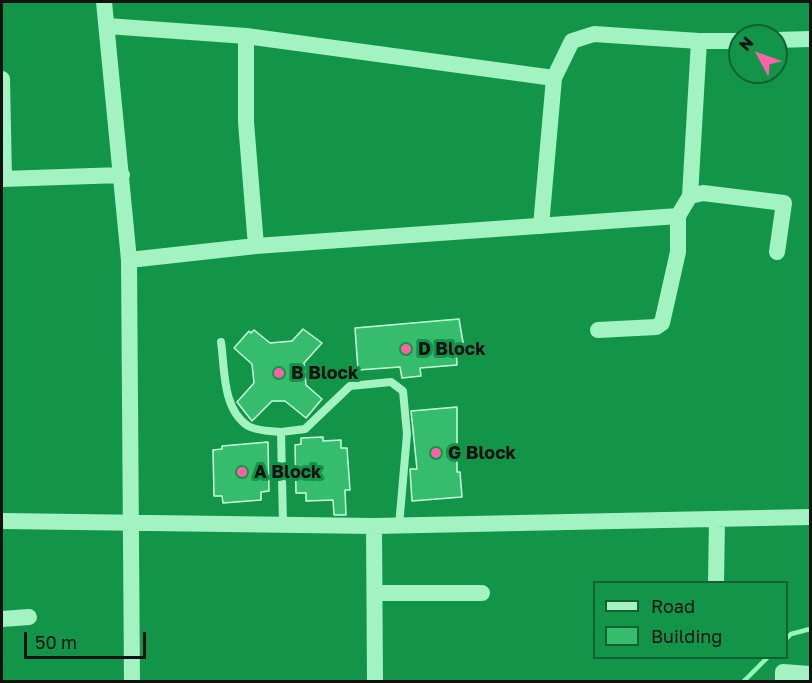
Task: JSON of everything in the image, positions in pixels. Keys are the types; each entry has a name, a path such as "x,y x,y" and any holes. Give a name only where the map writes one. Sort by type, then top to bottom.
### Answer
{"street":[{"path":"104,2 129,260 132,681"},
{"path":"107,26 246,36 554,78"},
{"path":"541,226 554,78 567,48 578,37 594,34 699,41 728,40"},
{"path":"246,36 246,122 256,246"},
{"path":"788,40 810,39"},
{"path":"598,330 656,327 662,322 678,252 678,216 690,196 699,41"},
{"path":"2,79 3,179 122,174"},
{"path":"690,196 703,193 784,203 777,252"},
{"path":"129,260 256,246 678,216"},
{"path":"2,521 399,526 810,517"},
{"path":"716,581 717,519"},
{"path":"374,526 375,681"},
{"path":"376,593 482,593"},
{"path":"2,619 29,618"},
{"path":"782,670 810,674"}],"lane":[{"path":"221,342 230,403 234,413 249,427 280,432 305,429 350,386 391,382 403,392 407,434 399,526"},
{"path":"280,432 283,524"}],"building":[{"name":"D Block","path":"459,319 464,348 456,348 457,365 420,368 421,376 402,378 400,367 358,370 355,328"},
{"name":"B Block","path":"303,329 322,343 304,363 306,385 322,399 306,418 285,401 272,401 252,421 237,402 254,383 252,364 234,348 249,331 251,333 254,330 270,343 292,341"},
{"name":"G Block","path":"457,407 457,472 460,472 462,497 412,501 410,469 417,469 411,411"},
{"path":"323,437 323,441 341,440 341,448 347,448 350,490 345,490 346,515 334,515 333,500 306,501 306,493 296,493 295,445 301,444 301,438"},
{"name":"A Block","path":"268,442 269,491 261,492 261,500 223,503 222,496 214,496 213,450 222,449 222,446"}],"waterway":[{"path":"788,637 810,629"},
{"path":"743,682 766,659"}],"place":[{"name":"D Block","path":"406,349"},
{"name":"B Block","path":"279,373"},
{"name":"G Block","path":"436,453"},
{"name":"A Block","path":"242,472"}]}
